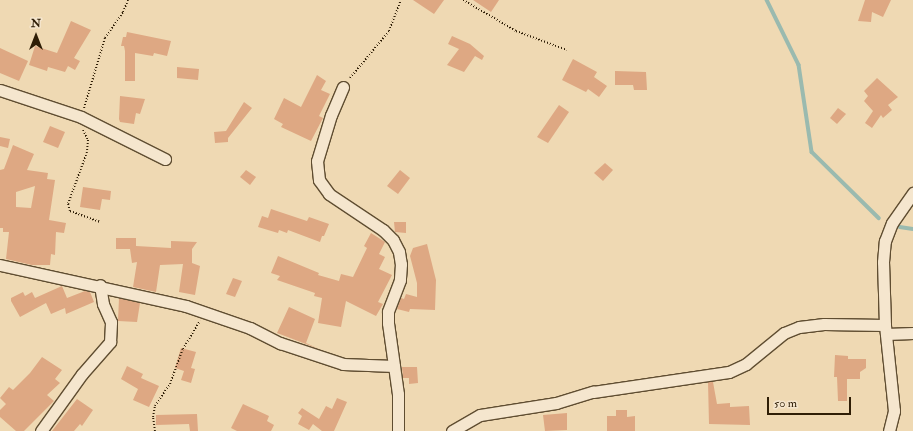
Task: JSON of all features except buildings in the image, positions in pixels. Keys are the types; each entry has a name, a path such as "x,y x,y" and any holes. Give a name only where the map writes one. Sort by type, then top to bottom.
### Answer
{"street":[{"path":"344,87 319,154 319,180 329,194 383,230 393,240 399,252 401,264 400,280 388,318 398,394 398,431"},
{"path":"0,90 83,118 165,159"},
{"path":"889,431 894,411 885,329 883,262 885,242 892,223 913,193"},
{"path":"0,265 100,285 207,313 250,328 280,343 314,356 343,364 394,366"},
{"path":"41,431 82,374 110,342 111,322 103,304 100,285"},
{"path":"452,431 480,415 556,403 593,392 729,372 746,364 784,334 799,327 824,324 913,333"}],"path":[{"path":"100,222 70,211 68,204 87,152 88,140 83,132 83,118 105,38 123,12 128,0"},
{"path":"344,87 389,31 401,0"},
{"path":"463,0 516,31 567,50"},
{"path":"155,431 153,417 155,406 170,384 182,349 193,329 207,313"}],"waterway":[{"path":"767,0 799,65 812,152 879,218"},
{"path":"900,227 913,229"}]}
